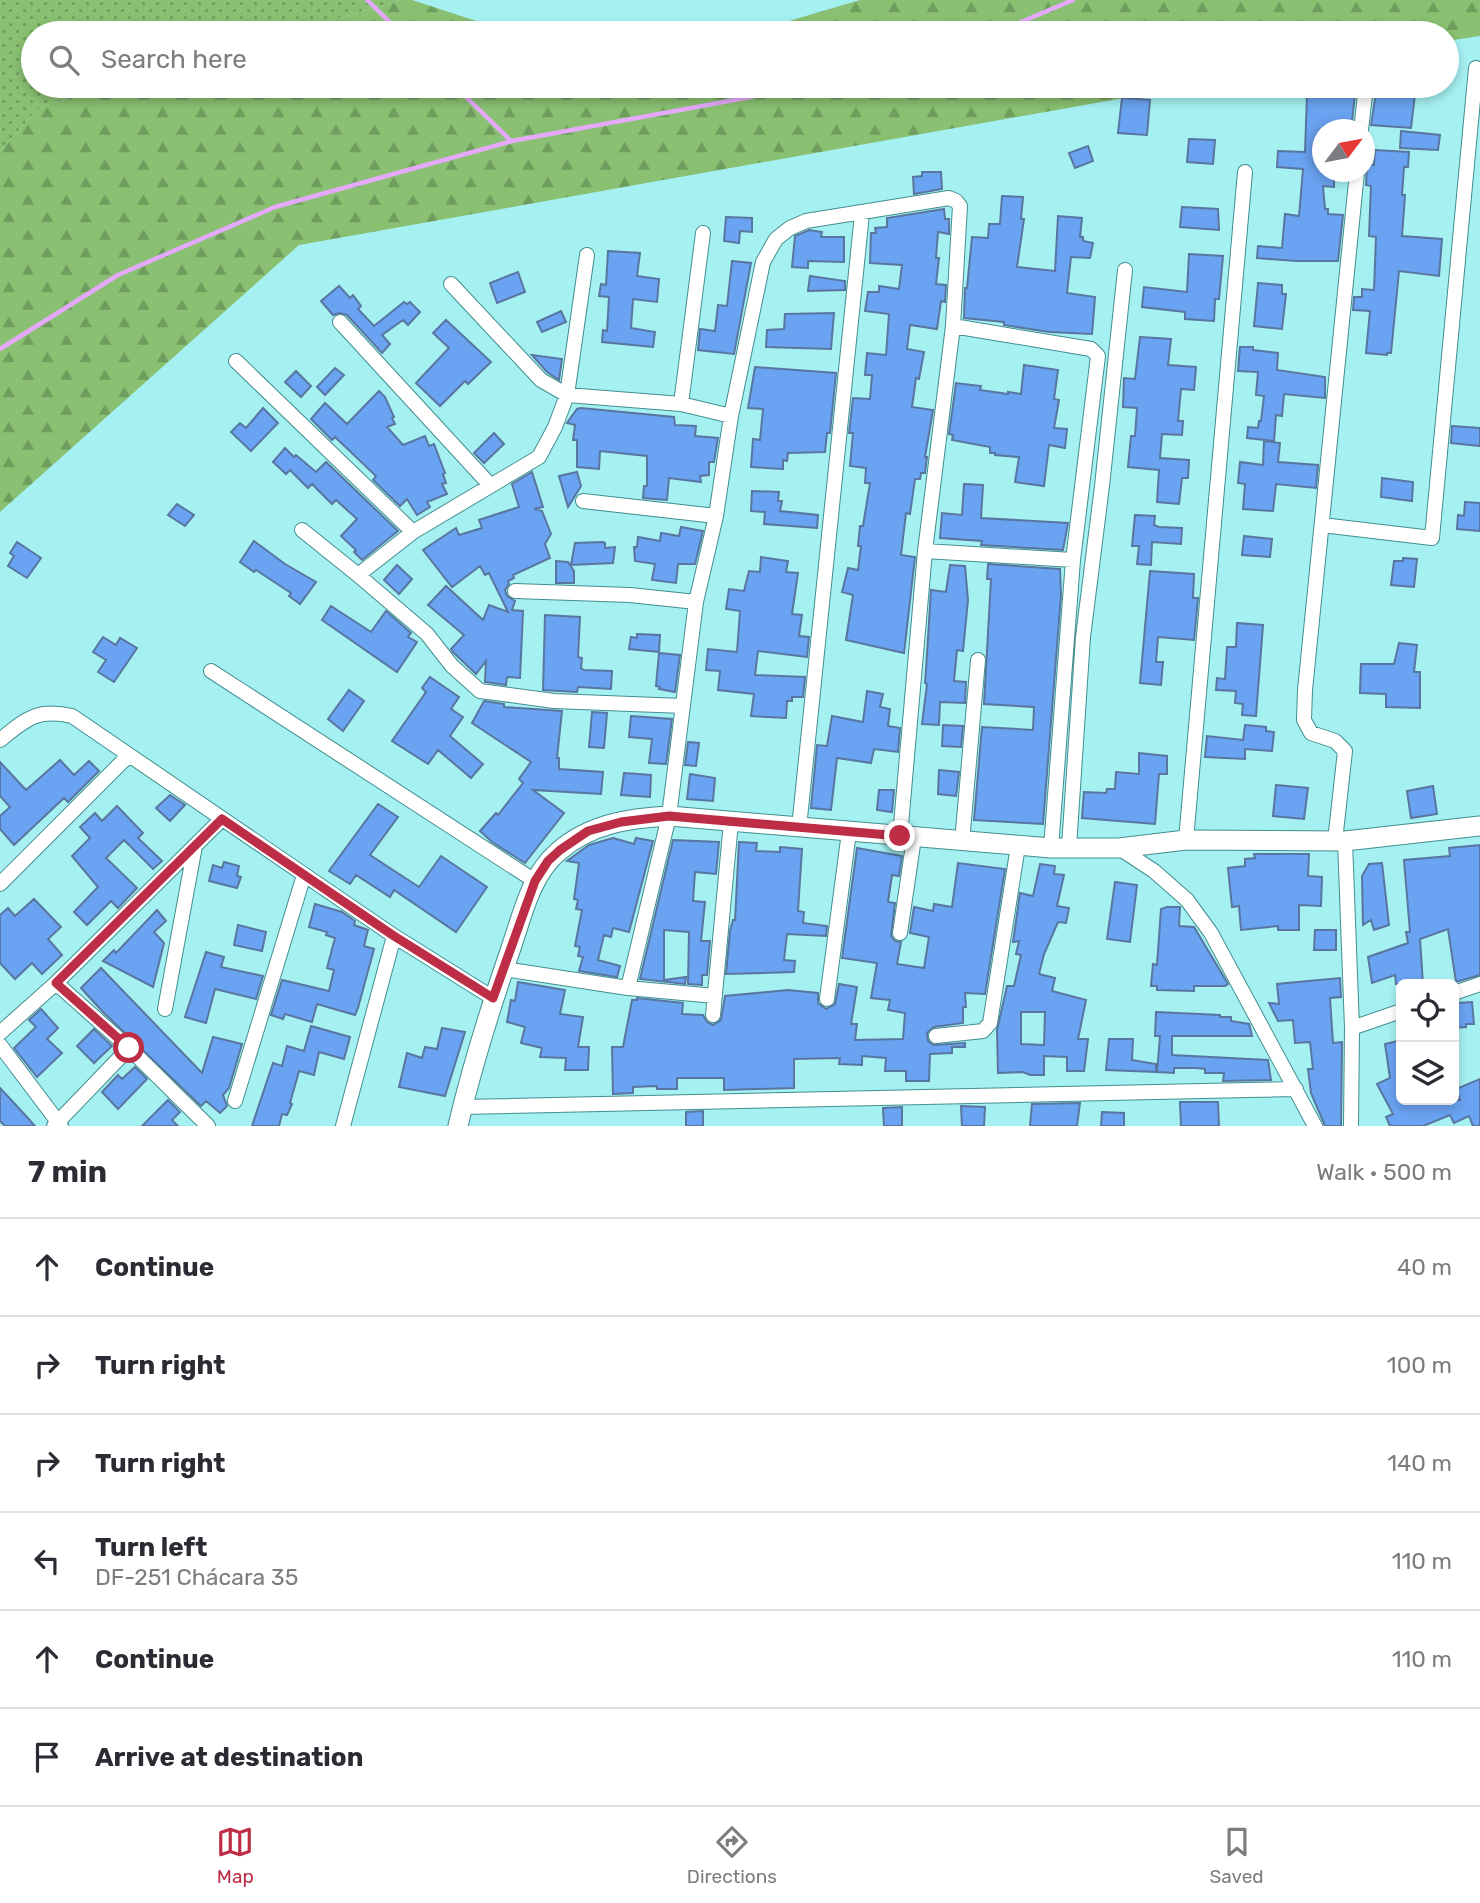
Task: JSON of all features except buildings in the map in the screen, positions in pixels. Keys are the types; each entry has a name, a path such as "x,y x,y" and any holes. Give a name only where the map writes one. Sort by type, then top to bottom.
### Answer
{"street":[{"path":"1322,525 1432,538 1476,68"},
{"path":"1362,119 1365,98"},
{"path":"1186,840 1245,172"},
{"path":"1351,1126 1352,1028 1340,841 1345,751 1335,741 1311,733 1304,720 1356,182"},
{"path":"628,988 669,816 696,602 716,516 731,415 763,262 776,239 790,228 806,221 949,198 960,206 953,326 925,551 900,933"},
{"path":"799,828 862,214"},
{"path":"681,404 703,233"},
{"path":"359,575 413,532 539,457 555,427 567,395 587,255"},
{"path":"1060,848 1125,270"},
{"path":"451,284 541,380 567,395 681,404 731,415"},
{"path":"340,322 490,485"},
{"path":"953,326 1091,349 1098,356 1073,560 1060,848"},
{"path":"236,361 413,532"},
{"path":"583,501 716,516"},
{"path":"302,530 427,634 452,666 480,691 554,701 683,706"},
{"path":"925,551 1073,560"},
{"path":"515,591 630,595 696,602"},
{"path":"962,842 978,660"},
{"path":"211,671 535,881"},
{"path":"0,740 32,715 52,711 72,716 394,936 493,998"},
{"path":"0,884 128,756"},
{"path":"1296,1089 460,1116 493,998 535,881 548,861 560,850 588,831 602,826 669,816 1018,846 1119,848 1186,840 1340,841 1480,826"},
{"path":"0,1033 56,983 222,819"},
{"path":"713,1015 731,822"},
{"path":"827,999 849,832"},
{"path":"165,1009 195,846"},
{"path":"936,1036 983,1031 990,1023 1018,846"},
{"path":"1119,848 1154,871 1187,900 1211,933 1315,1126"},
{"path":"235,1101 304,875"},
{"path":"343,1126 394,936"},
{"path":"504,969 628,988 715,996"},
{"path":"56,983 129,1048 208,1126"},
{"path":"1459,991 1480,985"},
{"path":"1352,1028 1396,1013"},
{"path":"0,1045 57,1125 129,1048"}],"green space":[{"path":"0,0 401,0 329,21 21,21 21,98 70,98 40,107 0,151"},
{"path":"401,0 412,0 476,21 329,21"},
{"path":"860,0 1480,0 1480,36 1459,39 1459,21 789,21"},
{"path":"70,98 1124,98 299,245 0,512 0,151 40,107"}],"waterway":[{"path":"367,0 389,21"},
{"path":"1023,21 1073,0"},
{"path":"467,98 511,141"},
{"path":"0,349 118,275 275,207 512,141 745,98"}],"route":[{"path":"129,1048 56,983 222,819 394,936 493,998 535,881 548,861 588,831 621,822 669,816 900,836"}]}
